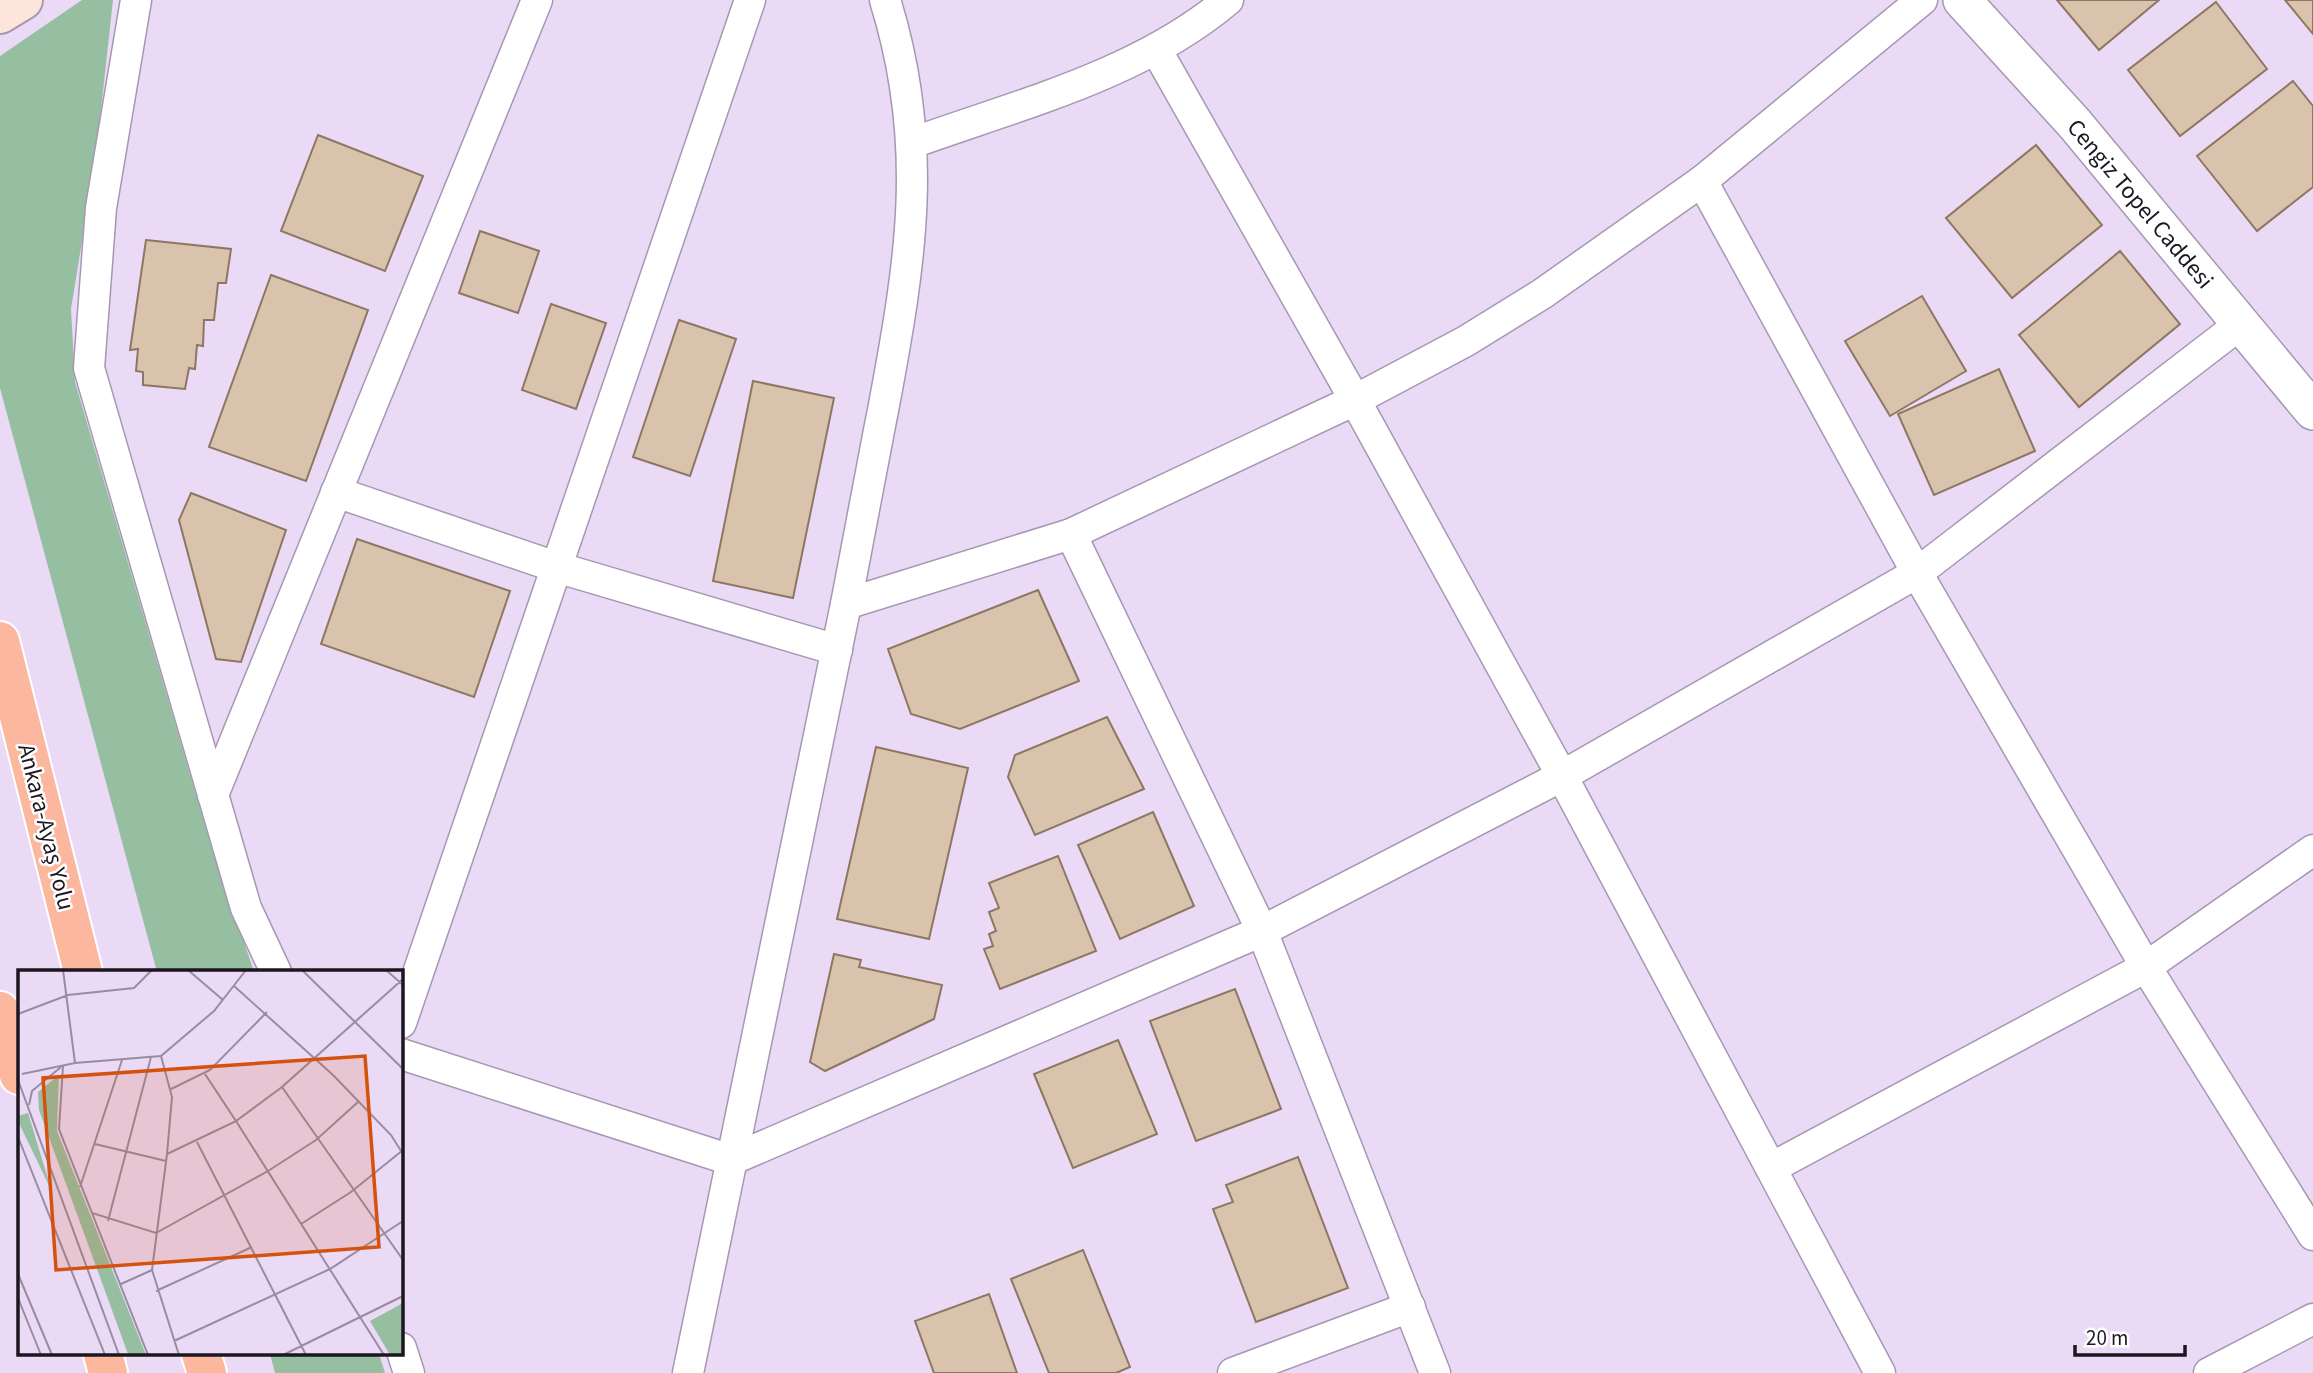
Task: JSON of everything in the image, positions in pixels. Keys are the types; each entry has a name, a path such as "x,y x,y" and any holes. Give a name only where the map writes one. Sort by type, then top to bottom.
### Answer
{"highway":[{"name":"Ankara-Ayaş Yolu","path":"0,641 82,970"},
{"path":"0,1011 18,1073"},
{"path":"104,1356 108,1373"},
{"path":"202,1356 207,1373"}],"main road":[{"path":"0,14 23,0"}],"street":[{"path":"136,0 101,208 89,368 246,908 275,970"},
{"path":"213,795 537,0"},
{"path":"402,1020 750,0"},
{"path":"688,1373 837,650 910,257 912,144 905,85 885,0"},
{"path":"912,144 1100,76 1157,51 1199,24 1228,0"},
{"path":"846,604 1071,534 1355,400 1466,341 1542,294 1702,181 1923,0"},
{"name":"Cengiz Topel Caddesi","path":"1962,0 2075,124 2313,411"},
{"path":"1157,51 1355,400 1562,776 1880,1373"},
{"path":"1702,181 1917,573 2146,967 2313,1235"},
{"path":"402,1054 732,1160 1262,931 1562,776 1917,573 2239,325"},
{"path":"336,492 556,568 837,650"},
{"path":"1071,534 1262,931 1434,1373"},
{"path":"1770,1168 2146,967 2313,850"},
{"path":"1233,1373 1410,1307"},
{"path":"2208,1373 2313,1319"},
{"path":"402,1351 409,1373"}],"green space":[{"path":"82,0 113,0 96,155 71,309 75,382 204,822 253,970 156,970 0,388 0,56"},
{"path":"271,1356 380,1356 385,1373 275,1373"}],"building":[{"path":"2057,0 2159,0 2099,50"},
{"path":"2285,0 2313,0 2313,34"},
{"path":"2216,2 2267,69 2180,136 2128,70"},
{"path":"2293,81 2313,106 2313,187 2257,231 2197,156"},
{"path":"318,135 423,176 385,271 281,231"},
{"path":"2036,145 2102,225 2012,298 1946,218"},
{"path":"480,231 539,251 518,313 459,293"},
{"path":"146,240 231,249 226,283 218,283 214,320 204,320 203,346 197,345 195,369 189,368 185,389 143,385 143,372 136,371 138,349 130,350"},
{"path":"2120,251 2180,324 2079,407 2019,335"},
{"path":"271,275 368,310 306,481 209,447"},
{"path":"1922,296 1966,371 1890,416 1845,341"},
{"path":"551,304 606,323 576,409 522,390"},
{"path":"679,320 736,339 690,476 633,457"},
{"path":"1999,369 2035,451 1934,495 1898,414"},
{"path":"753,381 834,398 793,598 713,581"},
{"path":"191,493 286,530 241,662 216,659 179,520"},
{"path":"357,539 510,591 474,697 321,644"},
{"path":"1038,590 1079,681 960,729 911,714 888,649"},
{"path":"1107,717 1144,789 1035,835 1008,777 1015,755"},
{"path":"876,747 968,768 929,939 837,919"},
{"path":"1153,812 1194,906 1120,939 1078,845"},
{"path":"1058,856 1096,951 1000,989 984,949 993,946 989,934 996,931 989,912 999,908 989,883"},
{"path":"834,954 861,960 859,967 942,985 934,1019 825,1071 810,1062"},
{"path":"1235,989 1281,1109 1196,1141 1150,1021"},
{"path":"1118,1040 1157,1134 1073,1168 1034,1074"},
{"path":"1298,1157 1348,1288 1256,1322 1213,1209 1233,1202 1226,1185"},
{"path":"1083,1250 1130,1367 1116,1373 1049,1373 1011,1279"},
{"path":"989,1294 1017,1373 934,1373 915,1321"}]}
